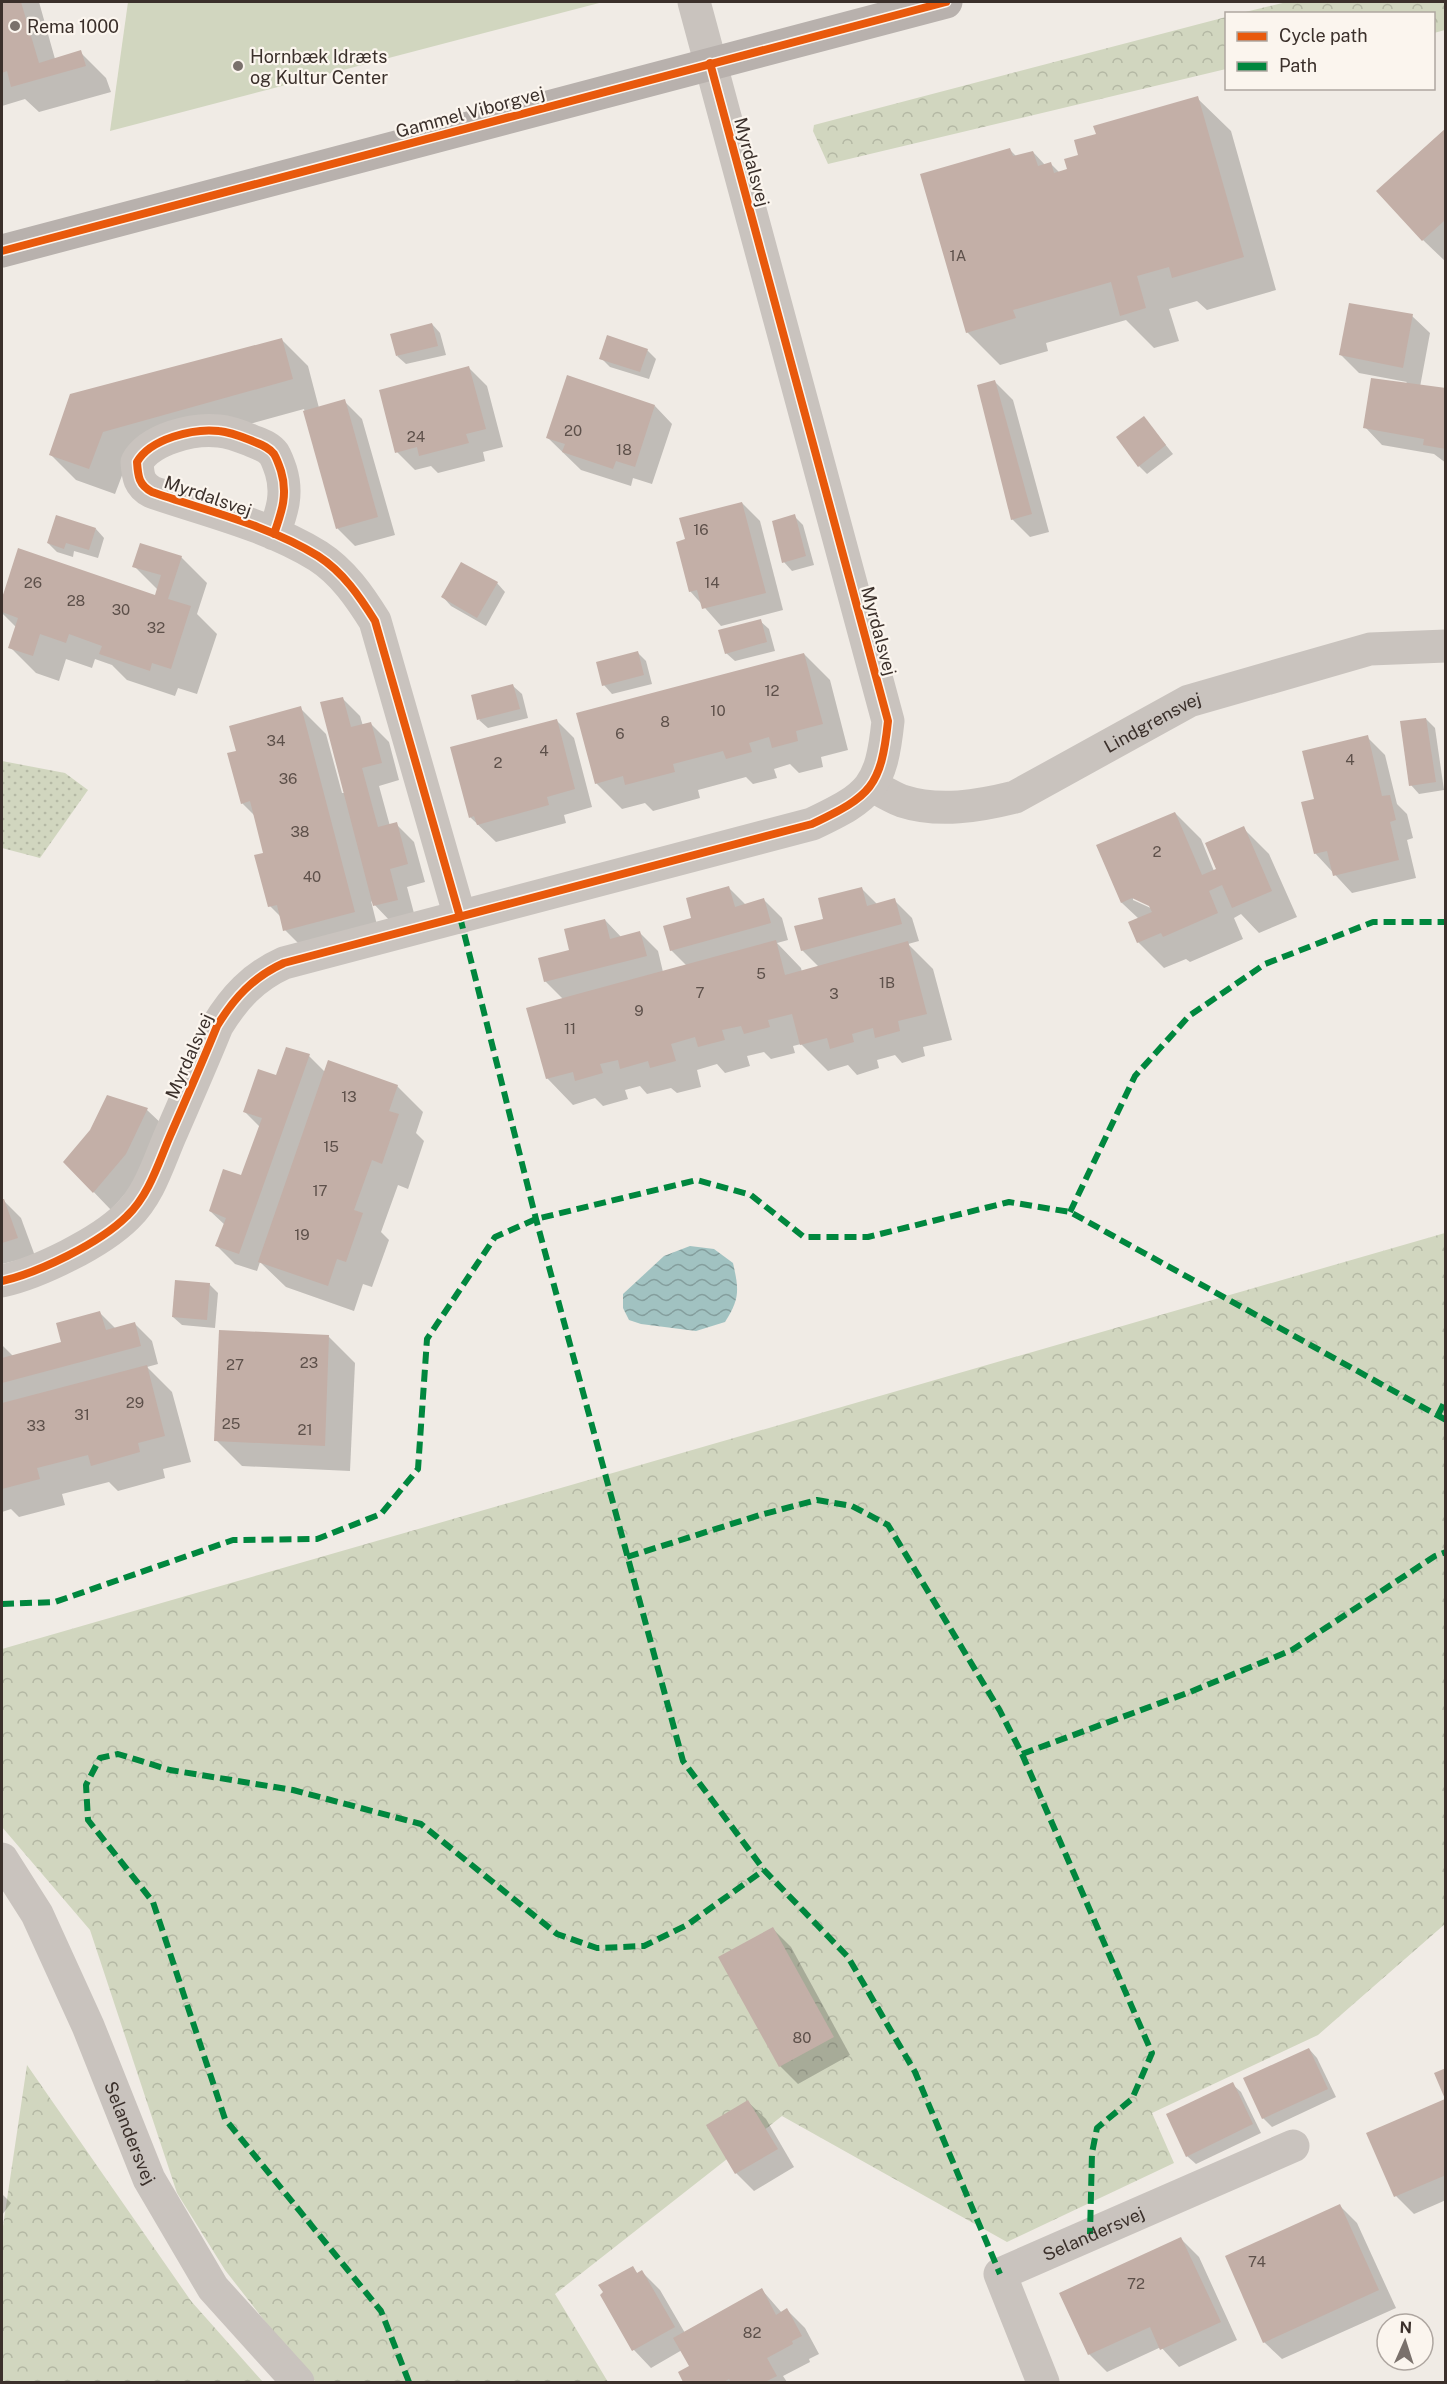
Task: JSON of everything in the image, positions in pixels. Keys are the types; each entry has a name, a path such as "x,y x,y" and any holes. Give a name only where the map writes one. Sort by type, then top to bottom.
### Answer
{"main road":[{"name":"Gammel Viborgvej","path":"2,251 946,2"}],"street":[{"name":"Myrdalsvej","path":"2,1281 23,1276 67,1255 107,1232 127,1216 148,1189 217,1026 230,1005 250,982 268,970 284,963 812,824 847,808 873,786 884,757 888,721 694,2"},
{"path":"274,534 319,557 343,578 375,621 460,917"},
{"name":"Lindgrensvej","path":"873,786 902,801 929,807 984,805 1015,797 1189,701 1370,649 1446,646"},
{"name":"Selandersvej","path":"2,1859 37,1914 88,2026 149,2179 169,2215 213,2288 298,2382"},
{"name":"Selandersvej","path":"1043,2382 1000,2274 1293,2146"}],"green space":[{"name":"Hornbæk Idræts og Kultur Center","path":"128,2 603,2 110,131"},
{"path":"1287,2 1445,2 1445,30 1435,33 1435,12 1245,12"},
{"path":"1225,17 1225,69 828,164 813,131 814,125"},
{"path":"2,761 65,773 88,790 40,858 2,848"},
{"path":"1445,1233 1445,1924 1318,2035 1152,2113 1174,2163 1007,2242 782,2116 555,2294 608,2382 316,2382 288,2351 225,2270 177,2193 90,1930 2,1827 2,1649"},
{"path":"27,2065 191,2301 263,2382 2,2382 2,2233"}],"water":[{"path":"690,1246 714,1249 733,1263 737,1294 725,1322 696,1331 641,1324 629,1320 623,1308 623,1294 664,1256"}],"building":[{"name":"Rema 1000","path":"2,2 21,2 39,63 81,50 86,66 11,87 7,71 2,73"},
{"path":"1198,96 1244,257 1172,278 1169,267 1137,276 1146,308 1120,316 1111,282 1013,310 1016,318 966,333 920,174 1010,148 1013,156 1033,151 1038,166 1051,162 1054,173 1067,169 1064,159 1078,155 1074,140 1096,134 1093,126"},
{"path":"1446,128 1446,223 1444,221 1422,241 1376,191"},
{"path":"1349,303 1413,314 1403,368 1339,355"},
{"path":"432,323 438,346 396,356 390,334"},
{"path":"607,335 648,349 640,372 599,359"},
{"path":"282,338 293,379 103,432 89,469 49,455 70,394"},
{"path":"469,366 486,429 466,434 469,443 419,456 417,447 395,453 379,390"},
{"path":"567,375 655,405 635,467 616,461 613,469 562,452 565,444 546,438"},
{"path":"1371,378 1446,388 1446,449 1423,445 1424,439 1363,428"},
{"path":"995,380 1032,514 1011,520 977,385"},
{"path":"345,399 378,517 336,529 303,411"},
{"path":"1144,416 1166,445 1138,467 1116,437"},
{"path":"742,502 766,593 702,609 697,590 689,592 676,542 685,539 679,518"},
{"path":"795,514 806,556 782,563 772,521"},
{"path":"56,515 96,528 89,550 66,543 64,549 47,543"},
{"path":"140,543 182,556 168,599 191,606 171,669 152,663 150,671 99,654 102,646 69,634 66,643 40,634 33,656 8,648 18,618 2,612 2,598 18,548 155,595 161,575 132,567"},
{"path":"461,562 498,582 477,618 441,597"},
{"path":"761,619 767,642 725,654 718,630"},
{"path":"638,651 644,675 602,686 596,662"},
{"path":"804,653 823,724 796,731 798,741 772,748 769,737 749,743 752,752 726,759 723,751 673,764 675,772 625,785 623,776 595,784 576,713"},
{"path":"513,684 520,709 477,720 471,695"},
{"path":"343,697 351,727 371,722 382,763 362,768 378,827 397,822 408,864 390,869 398,900 373,906 320,702"},
{"path":"301,706 355,912 283,931 277,905 268,907 254,855 263,853 250,801 241,804 227,753 236,751 229,726"},
{"path":"1426,718 1436,782 1409,786 1400,721"},
{"path":"557,719 575,789 547,797 549,805 477,825 474,816 469,818 450,747"},
{"path":"1368,735 1382,796 1390,795 1396,820 1390,822 1399,860 1333,876 1327,851 1314,854 1301,802 1314,799 1302,751"},
{"path":"1175,812 1202,875 1216,869 1205,843 1244,826 1272,891 1232,908 1222,885 1209,891 1218,913 1163,937 1161,933 1137,943 1128,922 1152,912 1149,906 1132,898 1121,903 1096,845"},
{"path":"729,886 735,907 764,898 771,923 670,951 663,926 691,918 686,898"},
{"path":"862,887 867,906 895,898 902,924 801,951 794,926 823,919 818,898"},
{"path":"605,919 610,939 640,931 647,956 544,982 538,958 569,950 564,929"},
{"path":"776,940 785,975 908,941 927,1014 898,1021 900,1031 875,1038 873,1028 852,1034 854,1042 830,1049 827,1038 800,1045 792,1014 768,1020 770,1027 744,1034 741,1026 722,1030 725,1040 698,1047 695,1037 671,1044 676,1061 650,1068 648,1061 620,1069 618,1060 600,1064 603,1073 575,1081 573,1072 546,1079 526,1008"},
{"path":"286,1047 310,1054 239,1254 215,1246 226,1218 209,1211 223,1169 241,1175 262,1118 243,1112 258,1069 276,1075"},
{"path":"328,1060 398,1085 389,1111 399,1114 382,1164 372,1160 354,1210 363,1213 346,1262 337,1259 328,1286 258,1262"},
{"path":"107,1095 148,1108 126,1154 93,1193 63,1162 90,1130"},
{"path":"2,1199 4,1199 18,1238 2,1243"},
{"path":"175,1280 210,1283 207,1320 172,1317"},
{"path":"100,1311 106,1330 135,1322 141,1346 2,1383 2,1358 61,1342 56,1323"},
{"path":"219,1330 329,1335 325,1446 214,1441"},
{"path":"147,1365 165,1436 138,1443 140,1452 91,1466 88,1455 37,1468 40,1479 2,1489 2,1403"},
{"path":"773,1927 834,2037 779,2067 718,1957"},
{"path":"1309,2048 1328,2089 1262,2119 1243,2078"},
{"path":"1446,2068 1446,2175 1394,2197 1366,2133 1445,2099 1434,2073"},
{"path":"1233,2082 1253,2124 1186,2157 1166,2114"},
{"path":"748,2100 778,2149 735,2174 706,2125"},
{"path":"1340,2204 1379,2290 1263,2343 1225,2256"},
{"path":"1181,2237 1221,2322 1160,2350 1150,2327 1088,2355 1059,2293"},
{"path":"633,2266 637,2273 642,2270 675,2327 632,2351 600,2295 603,2292 598,2285"},
{"path":"762,2288 776,2315 787,2308 802,2336 792,2341 793,2344 767,2358 777,2376 765,2382 731,2382 729,2379 724,2382 683,2382 678,2372 689,2366 673,2338"}],"marked path":[{"path":"460,917 536,1219 683,1761 764,1870 848,1957 915,2072 1000,2274"},
{"path":"1070,1212 1135,1076 1189,1016 1265,964 1373,922 1446,922"},
{"path":"2,1604 55,1602 233,1540 317,1539 381,1514 418,1469 427,1339 495,1237 536,1219 697,1180 751,1195 804,1237 868,1237 1009,1202 1070,1212 1446,1420"},
{"path":"1438,1415 1446,1399"},
{"path":"627,1557 760,1515 817,1500 852,1506 888,1525 1000,1711 1022,1754 1190,1692 1292,1650 1435,1556 1446,1552"},
{"path":"409,2382 381,2311 225,2119 153,1902 88,1820 86,1785 100,1758 118,1754 170,1770 293,1790 421,1824 557,1934 597,1948 644,1946 687,1925 764,1870"},
{"path":"1022,1754 1152,2053 1132,2099 1097,2128 1092,2153 1090,2234"}],"cycle path":[{"path":"2,251 946,2"},
{"path":"2,1281 68,1256 115,1226 135,1208 152,1179 217,1026 245,989 273,969 284,963 812,824 848,805 870,787 881,761 888,721 710,63"},
{"path":"274,534 277,526 283,502 284,487 279,464 269,449 227,432 197,431 162,441 143,454 137,462 140,480 152,492 258,527 299,545 327,562 363,603 375,621 460,917"}],"place":[{"name":"Rema 1000","path":"15,26"},
{"name":"Hornbæk Idræts og Kultur Center","path":"238,66"}]}
